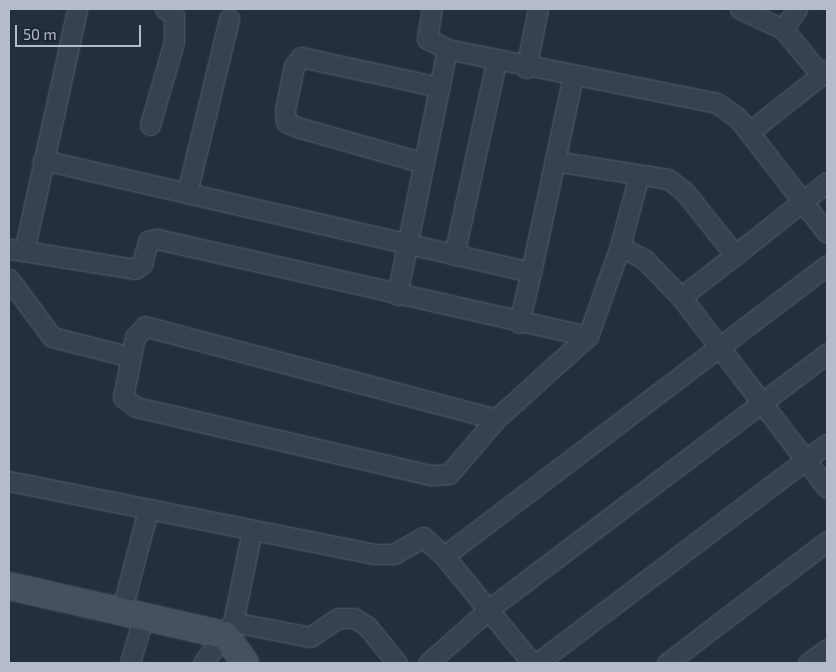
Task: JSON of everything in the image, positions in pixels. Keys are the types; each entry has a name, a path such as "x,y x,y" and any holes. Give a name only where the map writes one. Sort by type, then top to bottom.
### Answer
{"street":[{"path":"77,9 43,160 17,250 135,269 152,238 519,323 588,336"},
{"path":"150,125 174,42 174,15 165,9"},
{"path":"432,9 427,39 447,49 496,63 717,103 749,132 827,233"},
{"path":"526,68 538,9"},
{"path":"740,9 783,29 824,72 749,132"},
{"path":"783,29 797,9"},
{"path":"187,193 229,19"},
{"path":"397,295 447,49"},
{"path":"424,163 300,128 286,122 285,110 295,63 301,57 439,87"},
{"path":"454,255 496,63"},
{"path":"519,323 573,76"},
{"path":"43,160 531,272"},
{"path":"554,161 639,174 676,184 735,255"},
{"path":"496,419 145,326 138,331 123,397 132,406 432,475 449,474 496,419 588,336 620,246 639,174"},
{"path":"681,297 804,203 827,182"},
{"path":"620,246 645,260 681,297 722,347 827,488"},
{"path":"444,556 722,347 827,264"},
{"path":"9,279 52,337 131,357"},
{"path":"428,663 489,609 827,353"},
{"path":"537,663 807,461 827,444"},
{"path":"9,481 148,510 382,554 394,554 422,537 444,556 532,663"},
{"path":"130,663 132,615 148,510"},
{"path":"203,663 229,628 252,530"},
{"path":"667,663 827,541"},
{"path":"9,586 132,615 229,628 310,636 338,618 354,618 367,626 397,663"},
{"path":"229,628 245,663"}]}
